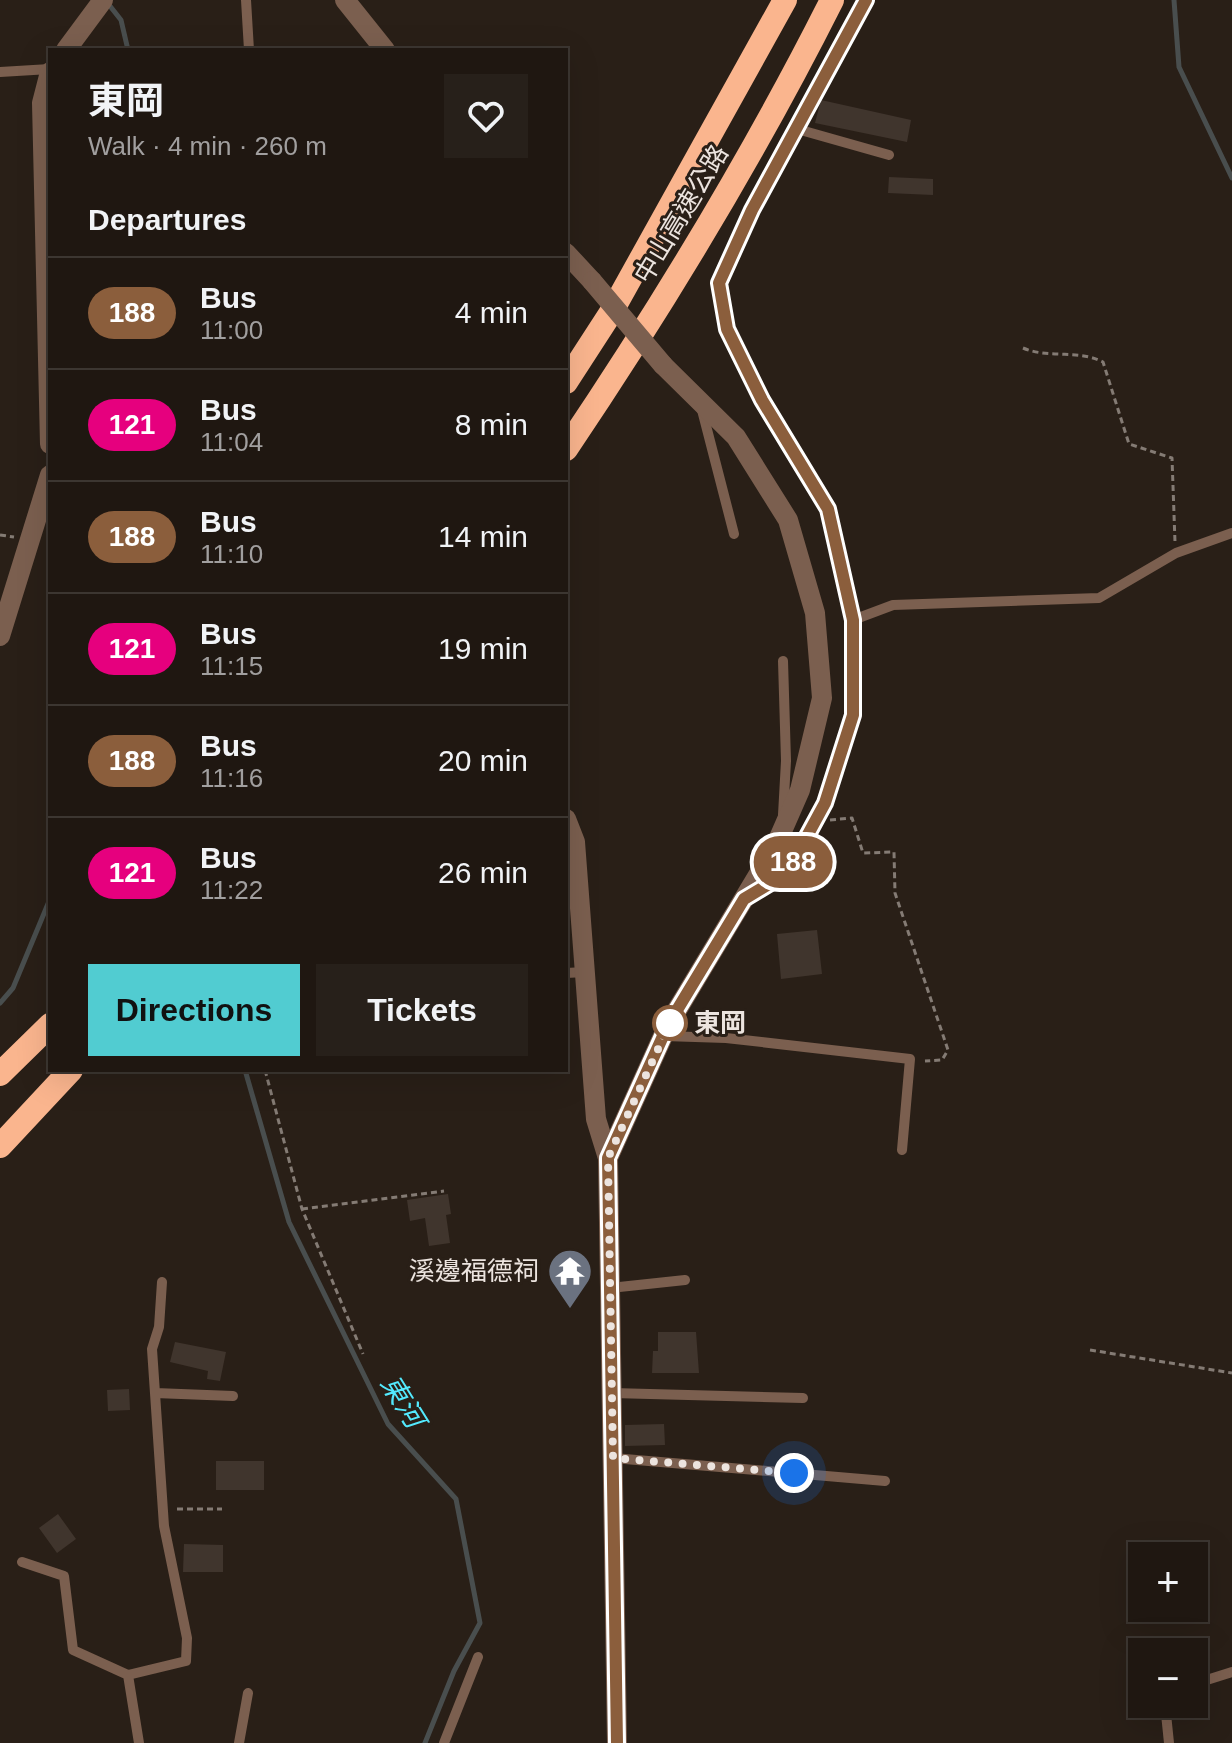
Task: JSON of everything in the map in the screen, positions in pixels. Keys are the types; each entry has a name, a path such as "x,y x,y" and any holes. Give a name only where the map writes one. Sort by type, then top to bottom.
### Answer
{"highway":[{"name":"中山高速公路","path":"568,379 612,311 785,0"},
{"name":"中山高速公路","path":"568,446 627,358 740,170 832,0"},
{"path":"0,1074 48,1027"},
{"path":"0,1146 69,1072"}],"street":[{"path":"68,48 103,0"},
{"path":"345,0 383,48"},
{"path":"48,79 42,103 48,359"},
{"path":"568,255 663,365 736,437 788,520 815,613 822,698 800,790 782,832 664,1036 608,1158"},
{"path":"0,636 48,481"},
{"path":"571,842 576,972 596,1119 608,1158 617,1743"}],"lane":[{"path":"246,0 249,48"},
{"path":"744,899 787,873 825,803 853,715 853,620 828,509 762,400 727,329 719,283 752,210 866,0"},
{"path":"0,72 48,71"},
{"path":"797,129 889,155"},
{"path":"699,400 734,534"},
{"path":"853,620 893,605 1099,598 1176,553 1232,533"},
{"path":"782,832 786,761 783,661"},
{"path":"664,1036 726,1038 910,1059 902,1150"},
{"path":"610,1288 685,1280"},
{"path":"22,1562 64,1576 73,1650 128,1675 186,1661 187,1638 163,1509 152,1349 159,1327 162,1282"},
{"path":"155,1393 233,1396"},
{"path":"612,1393 803,1398"},
{"path":"613,1458 885,1481"},
{"path":"444,1743 478,1657"},
{"path":"1208,1680 1232,1672"},
{"path":"128,1675 139,1743"},
{"path":"239,1743 248,1693"},
{"path":"1166,1718 1169,1743"}],"path":[{"path":"1023,348 1034,353 1088,354 1103,362 1129,444 1172,458 1176,553"},
{"path":"815,822 852,818 863,853 894,852 895,893 948,1050 942,1060 910,1059"},
{"path":"266,1072 302,1209 363,1354"},
{"path":"302,1209 444,1191"},
{"path":"1090,1350 1232,1373"},
{"path":"163,1509 222,1509"}],"building":[{"path":"821,100 911,120 907,142 815,123"},
{"path":"889,177 933,179 933,195 888,193"},
{"path":"817,930 822,974 781,979 777,934"},
{"path":"448,1194 451,1214 446,1215 450,1243 429,1246 425,1218 410,1221 407,1200"},
{"path":"658,1332 696,1332 699,1373 652,1373 653,1351 658,1351"},
{"path":"175,1342 226,1352 220,1381 207,1379 208,1371 170,1362"},
{"path":"129,1389 130,1410 108,1411 107,1390"},
{"path":"664,1424 665,1445 625,1446 625,1425"},
{"path":"216,1461 264,1461 264,1490 216,1490"},
{"path":"58,1514 76,1539 57,1553 39,1528"},
{"path":"184,1544 223,1545 223,1572 183,1572"}],"waterway":[{"path":"1174,0 1179,67 1232,178"},
{"name":"東河","path":"106,1 121,20 128,48"},
{"path":"0,1003 13,988 48,904"},
{"name":"東河","path":"246,1072 289,1222 388,1424 456,1499 480,1623 454,1671 425,1743"}],"bus line":[{"name":"188","path":"617,1743 608,1158 668,1025 744,899 787,873 825,803 853,715 853,620 828,509 762,400 727,329 719,283 752,210 866,0"}],"place":[{"name":"東岡","path":"670,1023"},
{"name":"溪邊福德祠","path":"570,1310"}],"route":[{"path":"670,1023 608,1158 613,1458 794,1473"}]}
